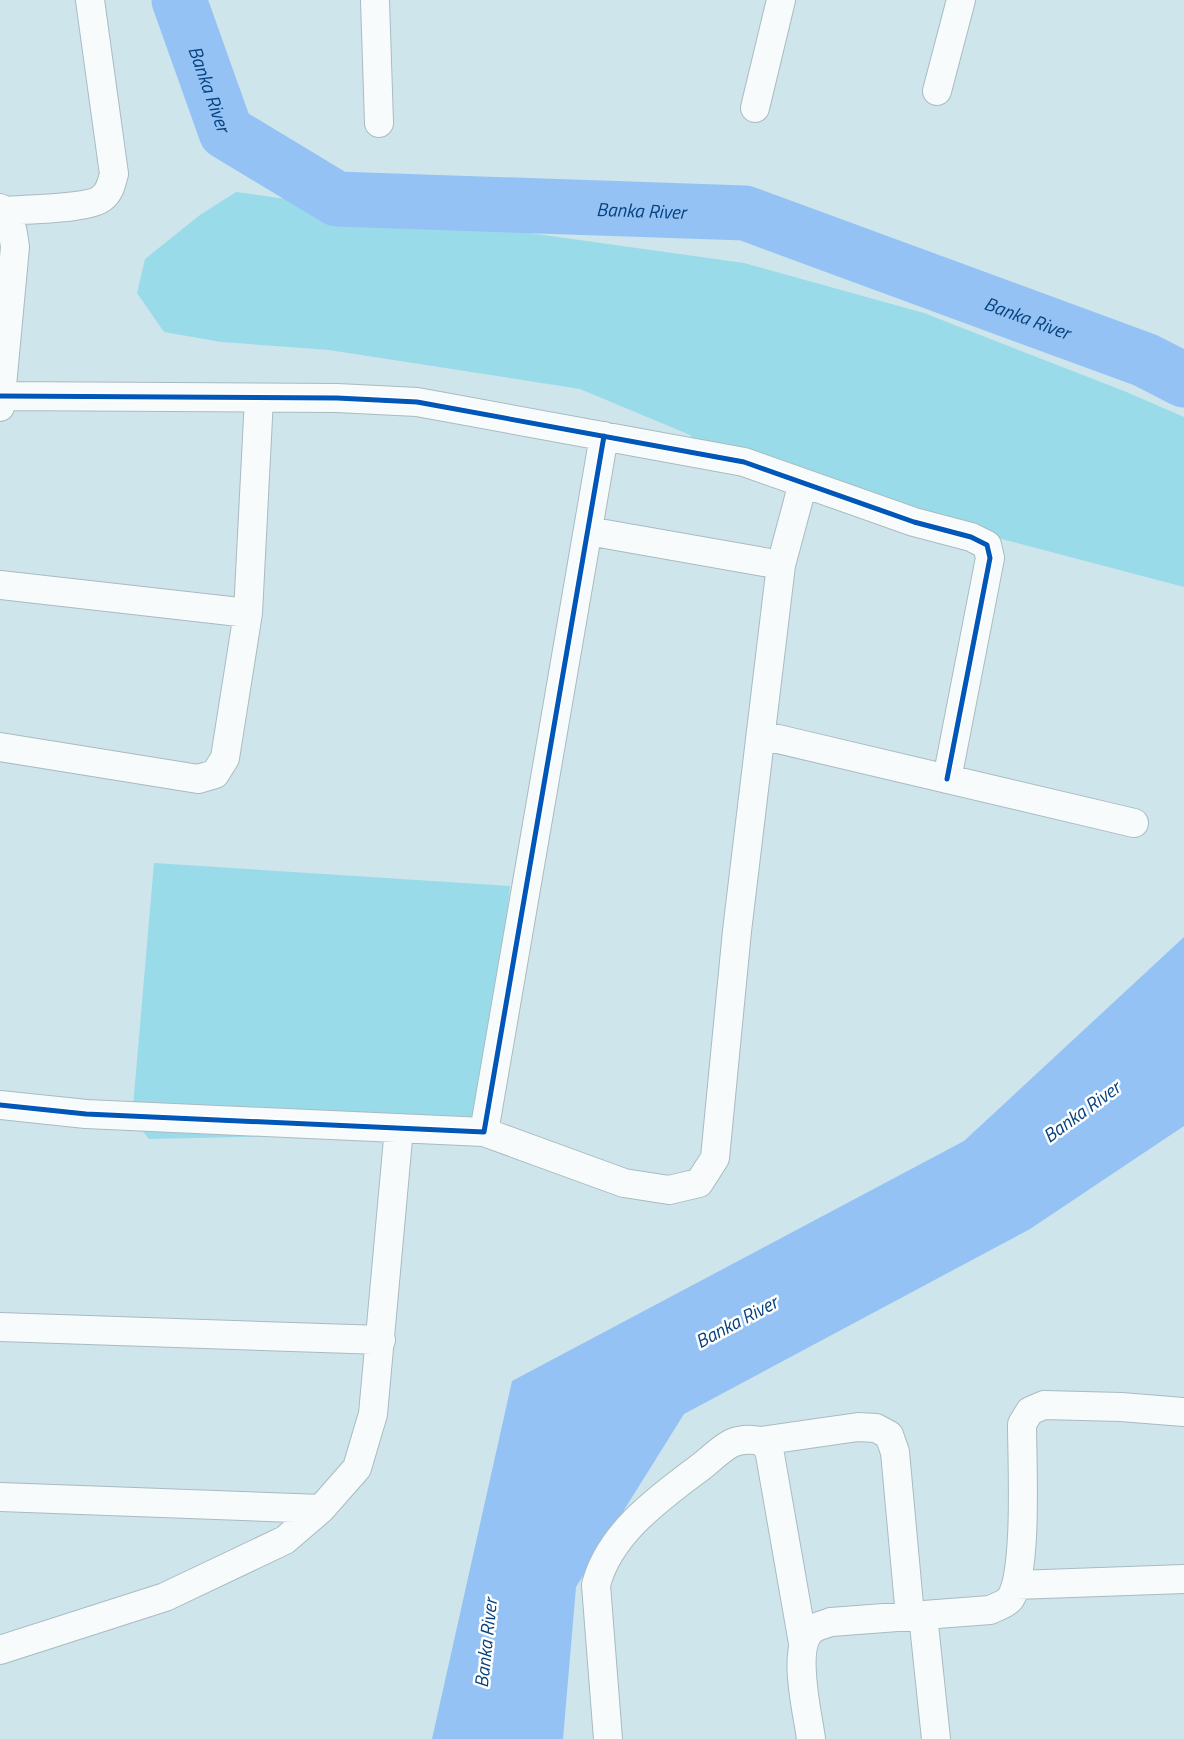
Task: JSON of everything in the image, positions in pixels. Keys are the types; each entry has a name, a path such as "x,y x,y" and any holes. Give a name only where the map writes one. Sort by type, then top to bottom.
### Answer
{"street":[{"path":"90,0 114,174 109,192 100,200 85,204 2,210 10,222 15,247 0,400 337,398 417,402 744,462 914,522 971,537 987,545 990,558 947,779"},
{"path":"375,0 379,122"},
{"path":"755,108 781,0"},
{"path":"937,92 962,0"},
{"path":"0,748 198,779 214,774 224,758 248,613 259,398"},
{"path":"484,1132 604,436"},
{"path":"0,1104 86,1114 484,1132 624,1184 669,1190 699,1183 715,1158 737,931 781,565 803,483"},
{"path":"588,531 781,565"},
{"path":"0,586 248,613"},
{"path":"761,735 1134,823"},
{"path":"0,1650 165,1597 285,1540 321,1509 357,1468 373,1414 399,1128"},
{"path":"0,1327 381,1340"},
{"path":"803,1643 812,1629 831,1622 990,1610 1009,1600 1016,1585 1021,1560 1022,1424 1030,1412 1044,1405 1120,1407 1184,1412"},
{"path":"608,1739 596,1584 600,1570 618,1540 660,1498 731,1444 747,1439 761,1440 858,1427 876,1428 889,1435 895,1452 936,1739"},
{"path":"761,1440 769,1449 803,1643 801,1666 811,1739"},
{"path":"0,1497 321,1509"},
{"path":"1016,1585 1184,1580"}],"shaded area":[{"path":"236,192 744,263 924,313 1124,391 1184,417 1184,587 716,464 690,435 580,389 329,350 221,342 164,332 137,293 145,259 200,215"},
{"path":"154,863 510,886 484,1132 149,1139 132,1118"}],"water":[{"path":"1184,937 1184,1126 1030,1229 684,1414 576,1587 563,1739 432,1739 512,1381 964,1141"}],"waterway":[{"name":"Banka River","path":"179,0 226,132 337,199 745,213 1145,360 1184,380"}],"cycle path":[{"path":"0,396 337,398 417,402 744,462 914,522 971,537 987,545 990,558 947,779"},
{"path":"0,1105 86,1114 484,1132 604,436"}]}
